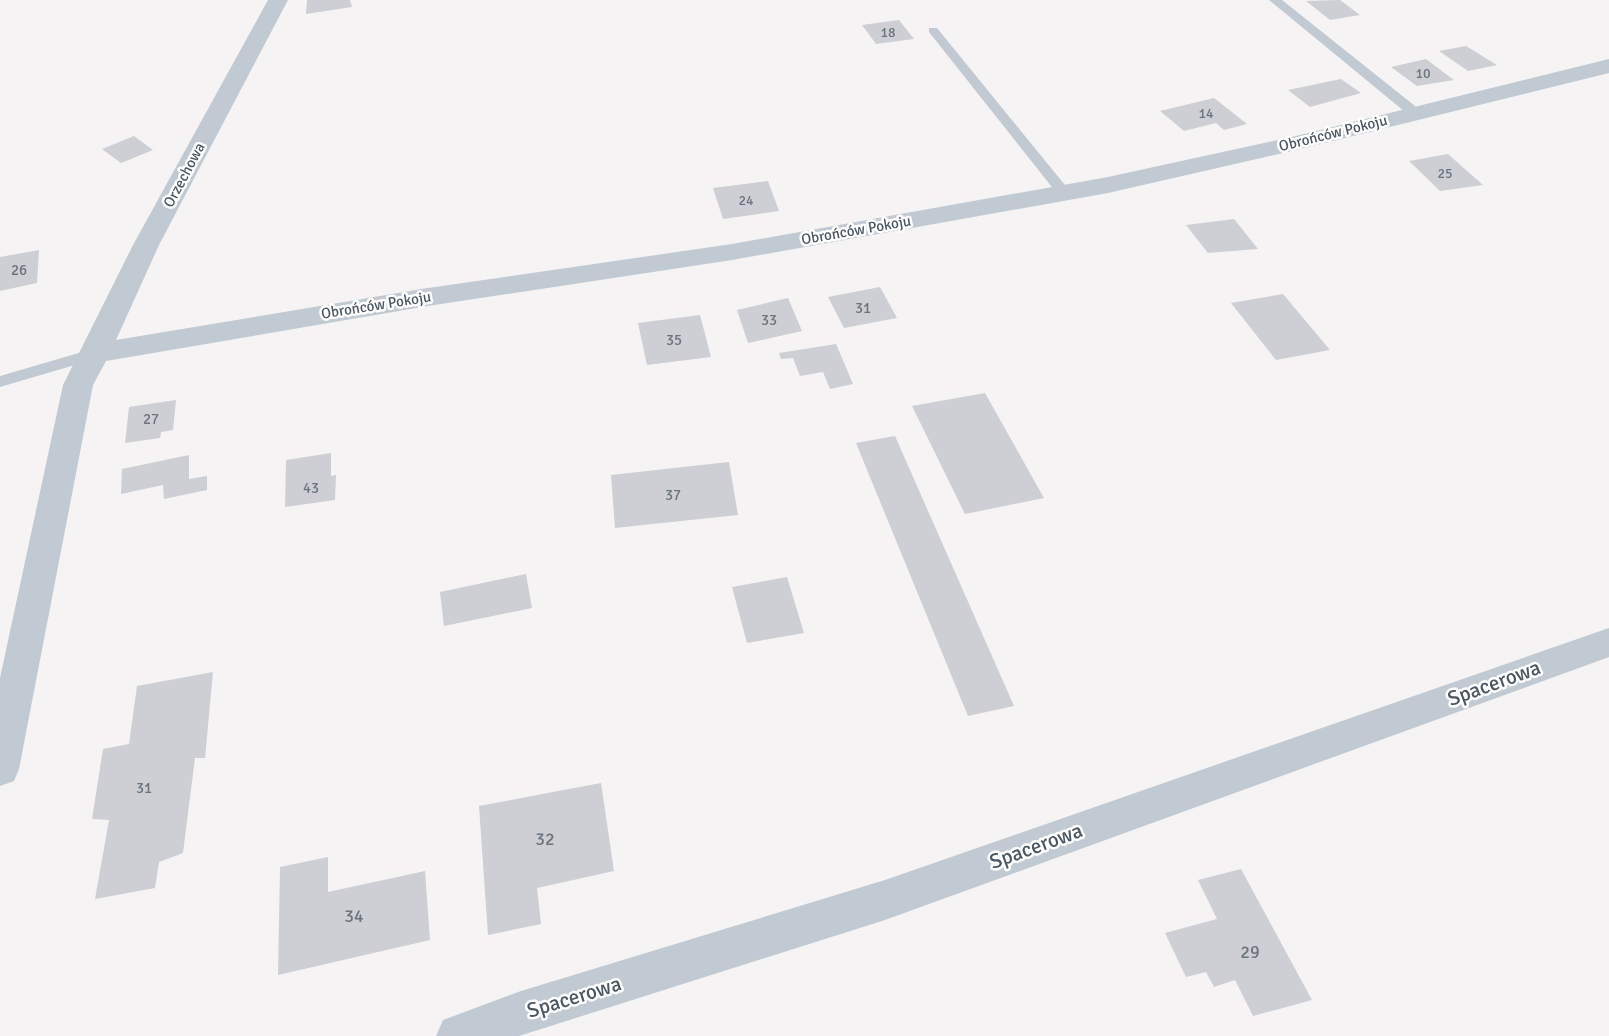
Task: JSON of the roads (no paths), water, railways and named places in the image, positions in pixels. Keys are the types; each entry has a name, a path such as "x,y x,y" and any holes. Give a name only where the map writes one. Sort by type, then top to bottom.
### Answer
{"street":[{"name":"Orzechowa","path":"0,769 78,385 96,353 106,326 145,247 278,0"},
{"name":"Obrońców Pokoju","path":"96,353 428,297 732,252 1064,193 1285,145 1609,66"},
{"name":"Spacerowa","path":"459,1036 521,1014 885,900 1609,642"}],"lane":[{"path":"1275,0 1415,114"},
{"path":"933,30 1064,193"},
{"path":"0,382 96,353"}]}
